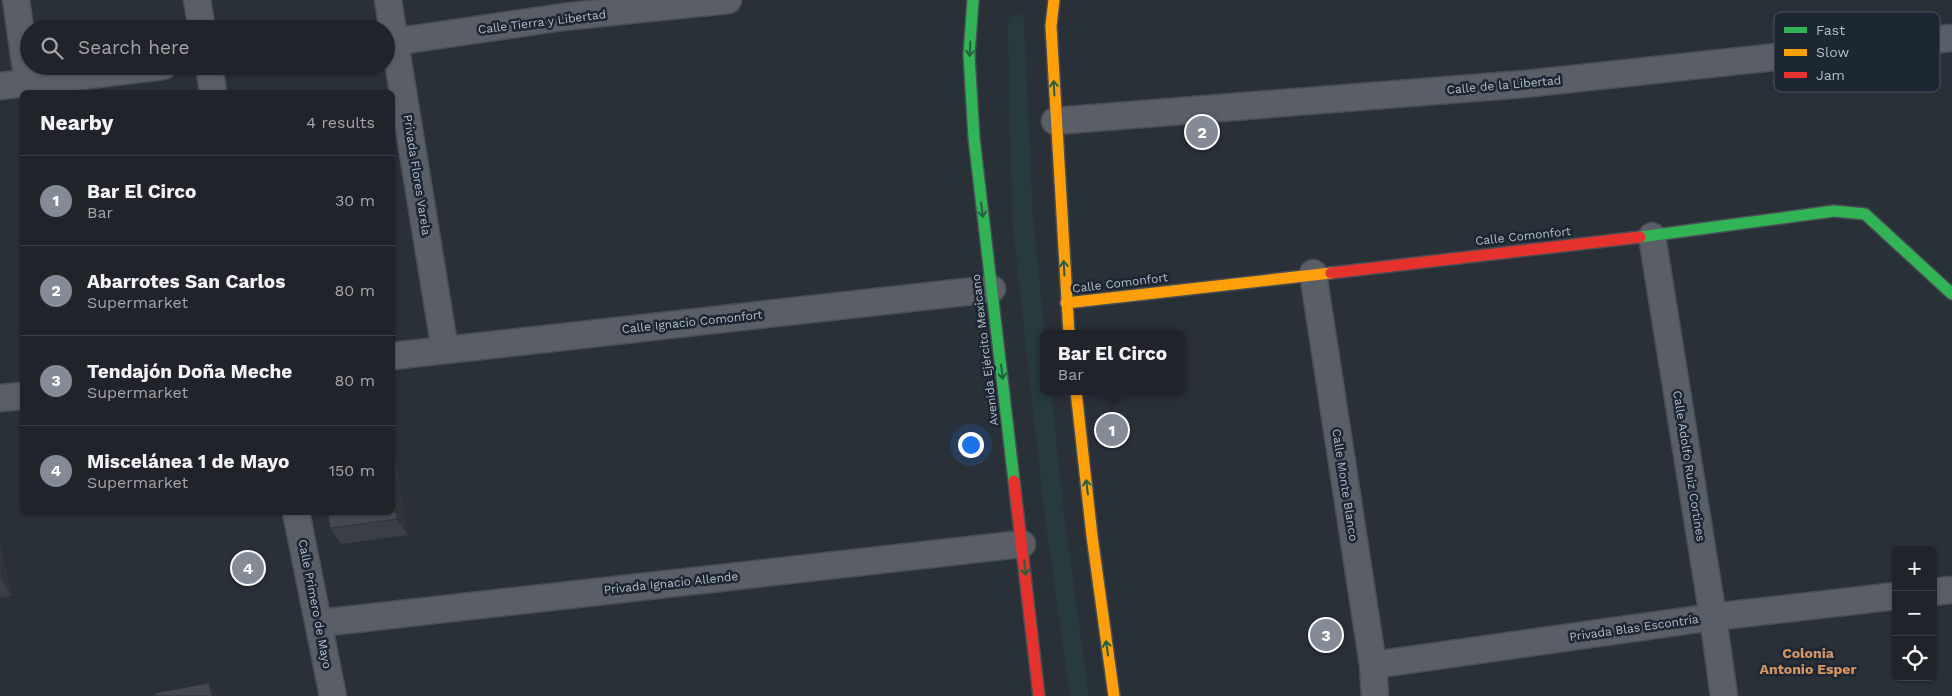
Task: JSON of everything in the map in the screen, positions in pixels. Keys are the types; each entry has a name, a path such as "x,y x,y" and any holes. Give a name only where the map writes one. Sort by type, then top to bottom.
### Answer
{"main road":[{"name":"Avenida Ejército Mexicano","path":"973,0 970,55 974,138 1039,696"},
{"path":"1054,0 1051,26 1055,121 1069,330"},
{"name":"Calle Comonfort","path":"1066,303 1313,273 1652,236 1834,211 1865,214 1952,294"},
{"path":"1076,395 1092,536 1114,696"}],"street":[{"path":"16,0 20,28"},
{"path":"197,0 200,20"},
{"name":"Privada Flores Varela","path":"388,0 389,20"},
{"name":"Calle Tierra y Libertad","path":"395,41 562,9 728,0"},
{"name":"Calle de la Libertad","path":"1055,121 1524,84 1774,57"},
{"name":"Privada Flores Varela","path":"395,65 445,350"},
{"path":"27,75 28,83"},
{"path":"0,86 92,75"},
{"path":"210,75 213,90"},
{"name":"Calle Adolfo Ruiz Cortines","path":"1652,236 1724,696"},
{"name":"Calle Monte Blanco","path":"1313,273 1373,666 1375,696"},
{"name":"Calle Ignacio Comonfort","path":"395,356 992,289"},
{"path":"0,398 20,396"},
{"name":"Calle Primero de Mayo","path":"297,515 320,623 333,696"},
{"name":"Privada Ignacio Allende","path":"320,623 1022,544"},
{"path":"1937,592 1952,590"},
{"name":"Privada Blas Escontría","path":"1373,666 1713,617 1892,596"}],"green space":[{"path":"1016,13 1022,16 1024,20 1033,218 1045,330 1040,330 1040,395 1051,395 1064,514 1089,696 1070,696 1044,510 1012,218 1009,18"}],"building":[{"path":"395,508 397,519 330,528 328,515 395,515"},
{"path":"209,683 212,696 155,696 155,693"}],"traffic: fast":[{"path":"973,0 969,55 974,138 1014,481"},
{"path":"1640,237 1834,211 1865,214 1952,294"}],"traffic: slow":[{"path":"1054,0 1051,26 1069,330"},
{"path":"1066,303 1331,273"},
{"path":"1076,395 1092,536 1114,696"}],"traffic: jam":[{"path":"1331,273 1640,237"},
{"path":"1014,481 1039,696"}],"place":[{"name":"Abarrotes San Carlos","path":"1202,132"},
{"name":"Bar El Circo","path":"1112,430"},
{"name":"Miscelánea 1 de Mayo","path":"248,568"},
{"name":"Tendajón Doña Meche","path":"1326,635"}],"district":[{"name":"Colonia Antonio Esper","path":"1808,662"}]}
